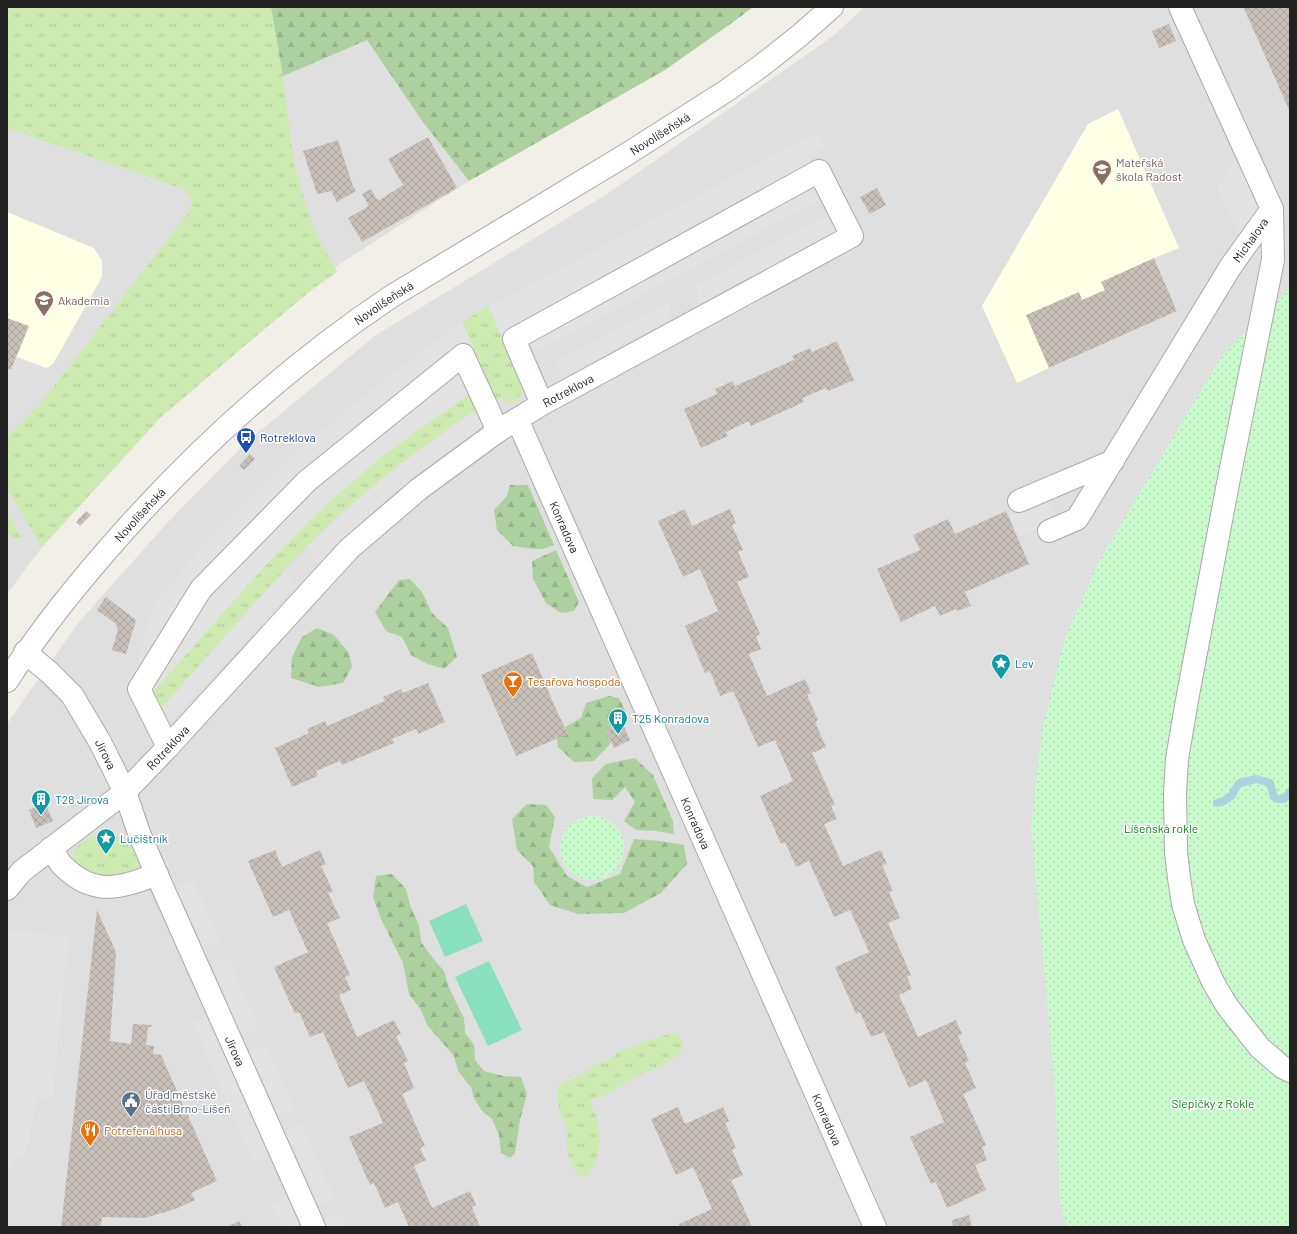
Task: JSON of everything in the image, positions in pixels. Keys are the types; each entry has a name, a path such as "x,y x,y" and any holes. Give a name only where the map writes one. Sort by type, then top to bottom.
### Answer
{"street":[{"name":"Novolíšeňská","path":"7,681 26,652 72,592 107,550 156,496 247,408 322,346 359,318 426,274 624,156 726,91 799,36 832,7"},
{"name":"Michalova","path":"1049,531 1077,519 1231,266 1272,209 1180,7"},
{"name":"Rotreklova","path":"7,889 22,871 50,848 125,792 349,549 419,489 498,431 542,404 852,236 819,171 514,339 542,404"},
{"path":"1272,209 1273,260 1230,473 1187,700 1177,759 1174,793 1176,852 1179,878 1183,904 1194,940 1213,982 1227,1006 1260,1048 1282,1067 1290,1071"},
{"path":"168,747 139,689 201,589 307,481 463,355 498,431"},
{"name":"Konradova","path":"517,419 876,1227"},
{"path":"1018,501 1113,461"},
{"name":"Jírova","path":"26,652 72,695 100,742 125,792 139,833 314,1227"},
{"path":"50,848 62,866 80,881 96,886 115,887 135,883 157,874"}],"shaded area":[{"path":"7,7 753,7 665,70 469,181 335,267 337,272 314,288 161,417 42,547 7,594"},
{"path":"864,7 1290,7 1290,1227 7,1227 7,725 9,721 78,623 167,523 249,440 376,335 610,192 833,36"},
{"name":"Mateřská škola Radost","path":"1118,109 1179,248 1154,258 1177,311 1017,383 982,306 1088,124"},
{"path":"817,132 825,147 809,156 828,195 514,364 489,307"},
{"path":"1237,157 1260,158 1283,209 1273,260 1245,247 1218,187"},
{"path":"834,211 843,228 698,304 697,285"},
{"name":"Akademia","path":"7,212 94,248 102,261 102,277 53,364 46,368 17,357 11,370 7,368"},
{"path":"669,302 671,319 562,377 555,362"},
{"path":"462,322 488,381 386,453 329,502 266,565 149,696 130,689 155,602 219,528 289,457 382,382"},
{"path":"477,409 484,426 409,480 357,525 317,564 308,546 346,510 399,465"},
{"path":"1048,500 1056,521 1019,537 1010,516"},
{"path":"285,570 294,587 167,727 158,712"},
{"path":"193,880 220,940 203,947 176,887"},
{"path":"7,929 69,938 52,1099 36,1098 26,1157 14,1155 10,1172 7,1172"},
{"path":"227,956 259,1029 225,1043 231,1058 266,1044 294,1109 260,1124 265,1139 300,1123 335,1199 299,1214 305,1227 282,1227 271,1204 311,1186 294,1145 254,1163 193,1023 231,1007 211,963"},
{"path":"340,1213 346,1227 307,1227"}],"green space":[{"path":"7,7 271,7 283,76 295,169 313,227 337,272 314,288 161,417 42,547 7,488 7,437 41,403 192,208 191,198 183,189 7,128"},
{"path":"271,7 753,7 665,70 469,181 423,122 367,40 283,76"},
{"name":"Líšeňská rokle","path":"1290,288 1290,1227 1067,1227 1060,1202 1055,1088 1031,825 1042,730 1064,641 1099,561 1223,354"},
{"path":"488,306 519,377 522,392 515,404 495,397 462,322"},
{"path":"471,391 477,409 393,470 345,510 272,583 158,712 149,696 236,597 281,549 328,503 362,473"},
{"path":"510,485 528,485 554,545 543,549 513,546 497,530 494,510 507,496"},
{"path":"7,512 23,542 7,534"},
{"path":"556,550 579,602 574,611 561,613 546,603 533,579 532,561"},
{"path":"410,579 422,592 432,613 448,628 457,657 444,669 428,664 411,655 402,637 386,631 375,612 399,580"},
{"path":"317,628 334,635 349,653 352,667 343,683 319,687 291,678 292,657 302,637"},
{"path":"609,696 619,698 626,713 622,722 606,730 611,743 594,761 574,762 558,747 557,738 568,734 565,727 581,718 586,703"},
{"path":"635,758 653,775 673,821 674,834 636,830 624,821 635,802 625,787 612,800 593,799 592,778 606,764"},
{"path":"527,804 546,805 555,817 549,847 567,876 587,887 620,874 634,839 684,845 687,864 661,893 624,913 578,914 550,905 534,882 533,866 517,850 512,819"},
{"path":"592,816 604,818 615,825 622,836 624,848 622,860 615,871 604,878 592,880 580,878 569,871 562,860 560,848 562,836 569,825 580,818"},
{"path":"101,834 110,834 127,840 137,849 140,862 138,869 132,874 110,876 97,874 84,869 75,862 72,854 77,846 88,839"},
{"path":"392,874 406,889 410,905 419,925 421,942 444,971 449,988 464,1018 465,1033 474,1045 475,1060 484,1071 503,1076 521,1077 527,1094 520,1120 515,1153 510,1158 501,1153 499,1135 492,1119 482,1111 474,1098 471,1087 458,1071 454,1056 427,1025 421,1010 409,994 403,963 381,919 373,897 376,876"},
{"path":"466,904 483,941 445,957 429,921"},
{"path":"489,961 522,1030 488,1046 455,977"},
{"path":"671,1033 679,1036 684,1044 680,1053 664,1065 638,1075 604,1096 590,1100 597,1118 600,1136 597,1160 587,1177 579,1176 573,1167 567,1151 567,1130 559,1111 556,1091 563,1082 577,1077 597,1064 610,1060 621,1050 635,1047 647,1040"}],"building":[{"path":"1243,7 1290,7 1290,112 1246,13"},
{"path":"1169,24 1176,41 1159,48 1152,31"},
{"path":"428,137 457,188 362,242 348,218 369,206 362,194 371,189 378,201 403,185 388,159"},
{"path":"338,140 356,191 337,202 331,191 317,194 303,151"},
{"path":"877,188 886,205 870,214 860,197"},
{"path":"1154,258 1177,311 1049,368 1026,315 1079,292 1082,300 1105,290 1101,282"},
{"path":"7,318 29,326 11,370 7,368"},
{"path":"837,341 854,380 828,391 826,388 802,398 804,402 751,426 749,421 726,432 728,436 701,448 684,409 717,394 715,389 733,381 735,386 794,360 792,356 810,348 812,352"},
{"path":"250,454 255,459 244,470 239,466"},
{"path":"685,509 692,526 730,509 736,523 732,525 743,550 738,552 749,577 737,582 760,634 756,636 761,649 749,654 767,696 805,679 811,693 807,695 818,720 815,722 826,747 812,753 835,805 831,806 837,819 824,824 843,866 881,850 887,864 882,865 893,891 889,892 900,918 888,923 911,975 907,977 912,989 899,995 918,1037 956,1020 962,1034 958,1036 969,1061 965,1063 976,1088 963,1094 986,1145 982,1147 987,1160 975,1165 986,1190 947,1208 936,1182 931,1184 910,1137 944,1122 926,1080 909,1088 884,1032 871,1037 860,1012 856,1014 835,967 869,952 850,910 834,917 809,861 796,867 785,842 781,844 760,796 793,781 775,740 758,747 733,691 720,696 710,671 705,673 685,626 718,611 700,569 683,577 658,521"},
{"path":"86,511 91,515 80,526 76,522"},
{"path":"1006,511 1029,564 965,592 971,606 957,611 956,609 940,616 935,606 901,622 877,569 920,550 913,535 948,519 955,534"},
{"path":"106,597 136,620 126,654 112,650 118,630 116,624 97,610"},
{"path":"532,653 568,734 516,756 481,675"},
{"path":"428,683 445,722 418,734 416,729 392,739 394,743 342,765 340,761 316,771 318,776 292,787 275,748 309,733 307,729 325,721 327,726 385,701 383,697 401,689 403,693"},
{"name":"T25 Konradova","path":"622,722 630,740 614,748 606,730"},
{"name":"T28 Jírova","path":"45,803 53,821 36,828 29,810"},
{"path":"275,850 282,867 320,850 326,864 321,866 333,891 328,893 340,918 327,923 350,975 345,977 351,990 339,995 357,1037 394,1020 401,1034 396,1036 408,1061 404,1063 414,1088 402,1094 425,1146 420,1148 426,1160 414,1166 432,1208 470,1191 476,1205 472,1207 480,1227 409,1227 398,1202 385,1208 374,1183 370,1185 349,1137 383,1123 364,1081 348,1088 323,1032 310,1037 299,1012 295,1014 274,967 308,952 289,910 273,917 248,861"},
{"name":"Úřad městské části Brno-Líšeň","path":"97,910 116,952 110,1041 131,1044 133,1024 152,1025 151,1027 148,1027 146,1045 154,1046 153,1054 161,1055 217,1181 191,1193 195,1200 178,1208 162,1213 144,1218 102,1217 101,1227 61,1227"},
{"path":"678,1107 685,1124 723,1107 729,1121 725,1123 736,1148 732,1150 743,1175 731,1180 752,1227 680,1227 679,1224 712,1209 693,1167 676,1175 651,1119"},
{"path":"969,1215 972,1227 953,1227 952,1220"},
{"path":"239,1221 242,1227 227,1227"}],"waterway":[{"path":"1217,803 1224,801 1231,796 1240,783 1256,779 1270,783 1274,797 1278,799 1284,799 1290,792"}],"place":[{"name":"Mateřská škola Radost","path":"1102,186"},
{"name":"Akademia","path":"44,317"},
{"name":"Rotreklova","path":"246,454"},
{"name":"Lev","path":"1001,680"},
{"name":"Tesařova hospoda","path":"513,698"},
{"name":"T25 Konradova","path":"618,735"},
{"name":"T28 Jírova","path":"41,816"},
{"name":"Lučištník","path":"106,855"},
{"name":"Úřad městské části Brno-Líšeň","path":"131,1118"},
{"name":"Potrefená husa","path":"90,1147"}],"park label":[{"name":"Slepičky z Rokle","path":"1213,1103"}]}
